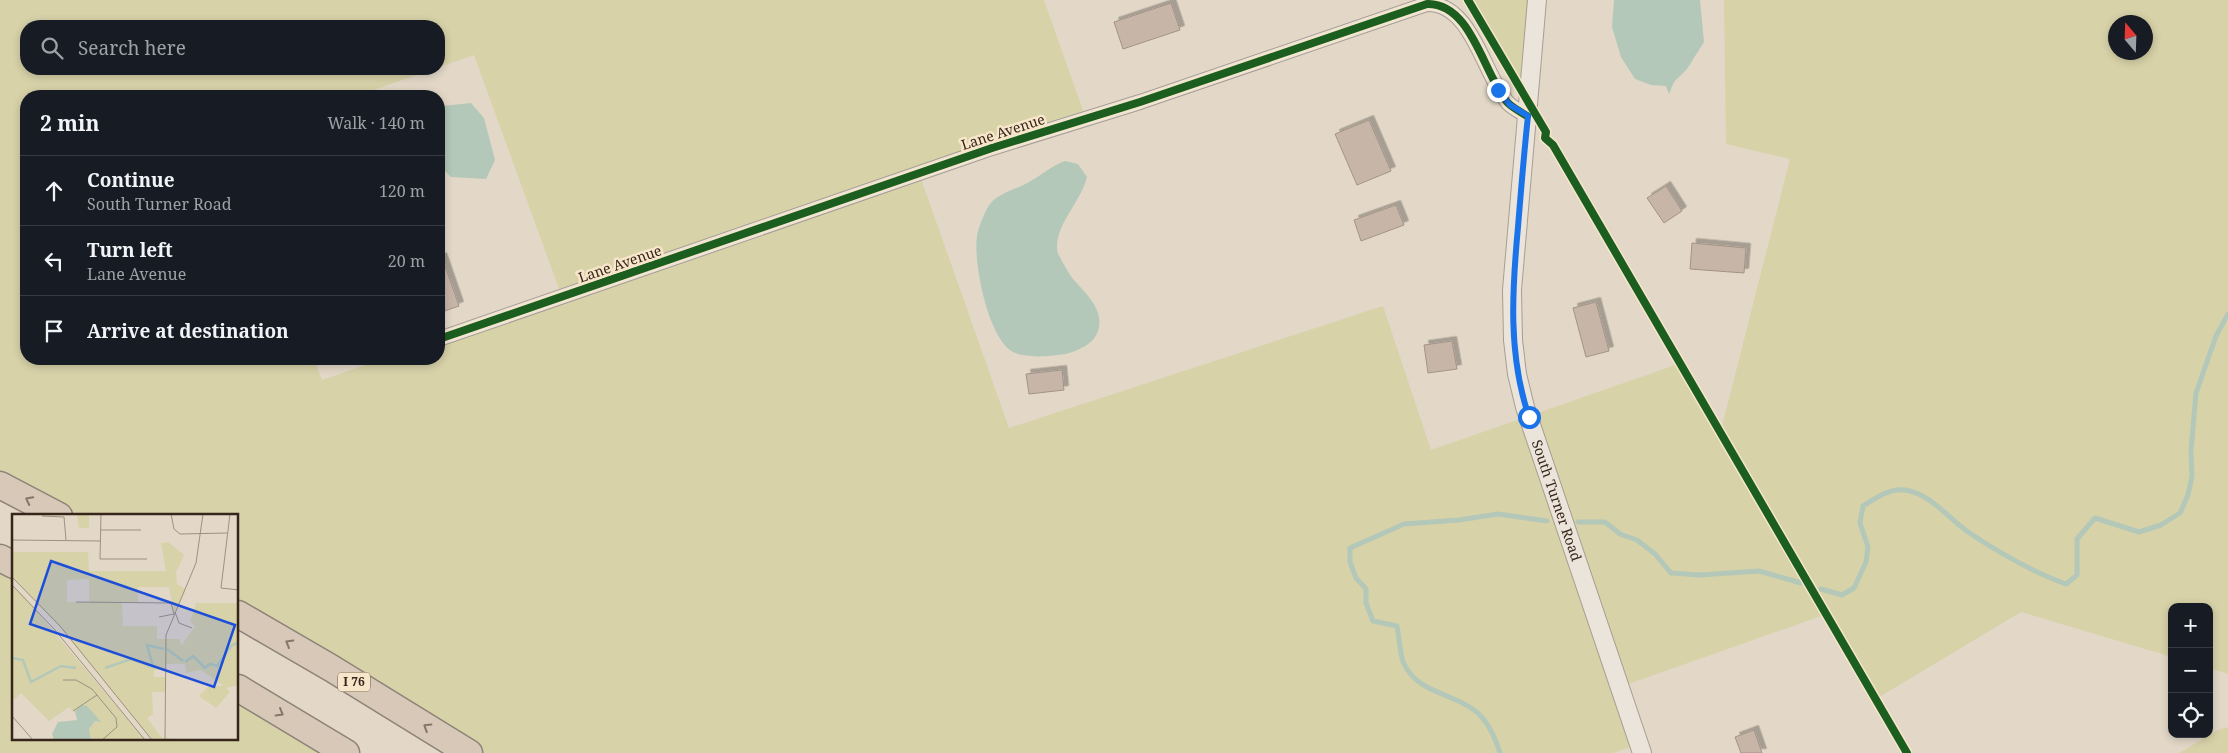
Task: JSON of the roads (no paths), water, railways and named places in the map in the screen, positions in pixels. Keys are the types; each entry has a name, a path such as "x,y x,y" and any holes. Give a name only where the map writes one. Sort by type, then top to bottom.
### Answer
{"highway":[{"path":"0,485 55,514"},
{"path":"0,558 12,564"},
{"name":"I 76","path":"239,615 331,668 469,753"},
{"path":"239,689 346,753"}],"street":[{"name":"South Turner Road","path":"1537,0 1512,290 1513,340 1525,407 1642,753"},
{"name":"Lane Avenue","path":"445,337 992,148 1140,102 1426,4 1446,7 1454,13 1466,28 1498,90 1510,105 1528,116"}],"waterway":[{"path":"1821,589 1842,595 1854,588 1866,562 1868,547 1860,523 1863,506 1883,494 1894,491 1905,490 1923,496 1968,532 1991,547 2028,568 2066,584 2077,575 2077,539 2095,518 2139,532 2161,525 2180,513 2188,495 2192,476 2191,451 2196,393 2216,336 2228,314"},
{"path":"1500,753 1490,729 1479,714 1465,704 1426,687 1410,674 1404,664 1397,626 1373,621 1366,603 1366,589 1356,578 1350,562 1350,548 1404,524 1459,520 1498,514 1547,521"},
{"path":"1578,522 1605,522 1620,534 1637,540 1655,554 1671,573 1700,575 1759,571 1801,583"}]}
